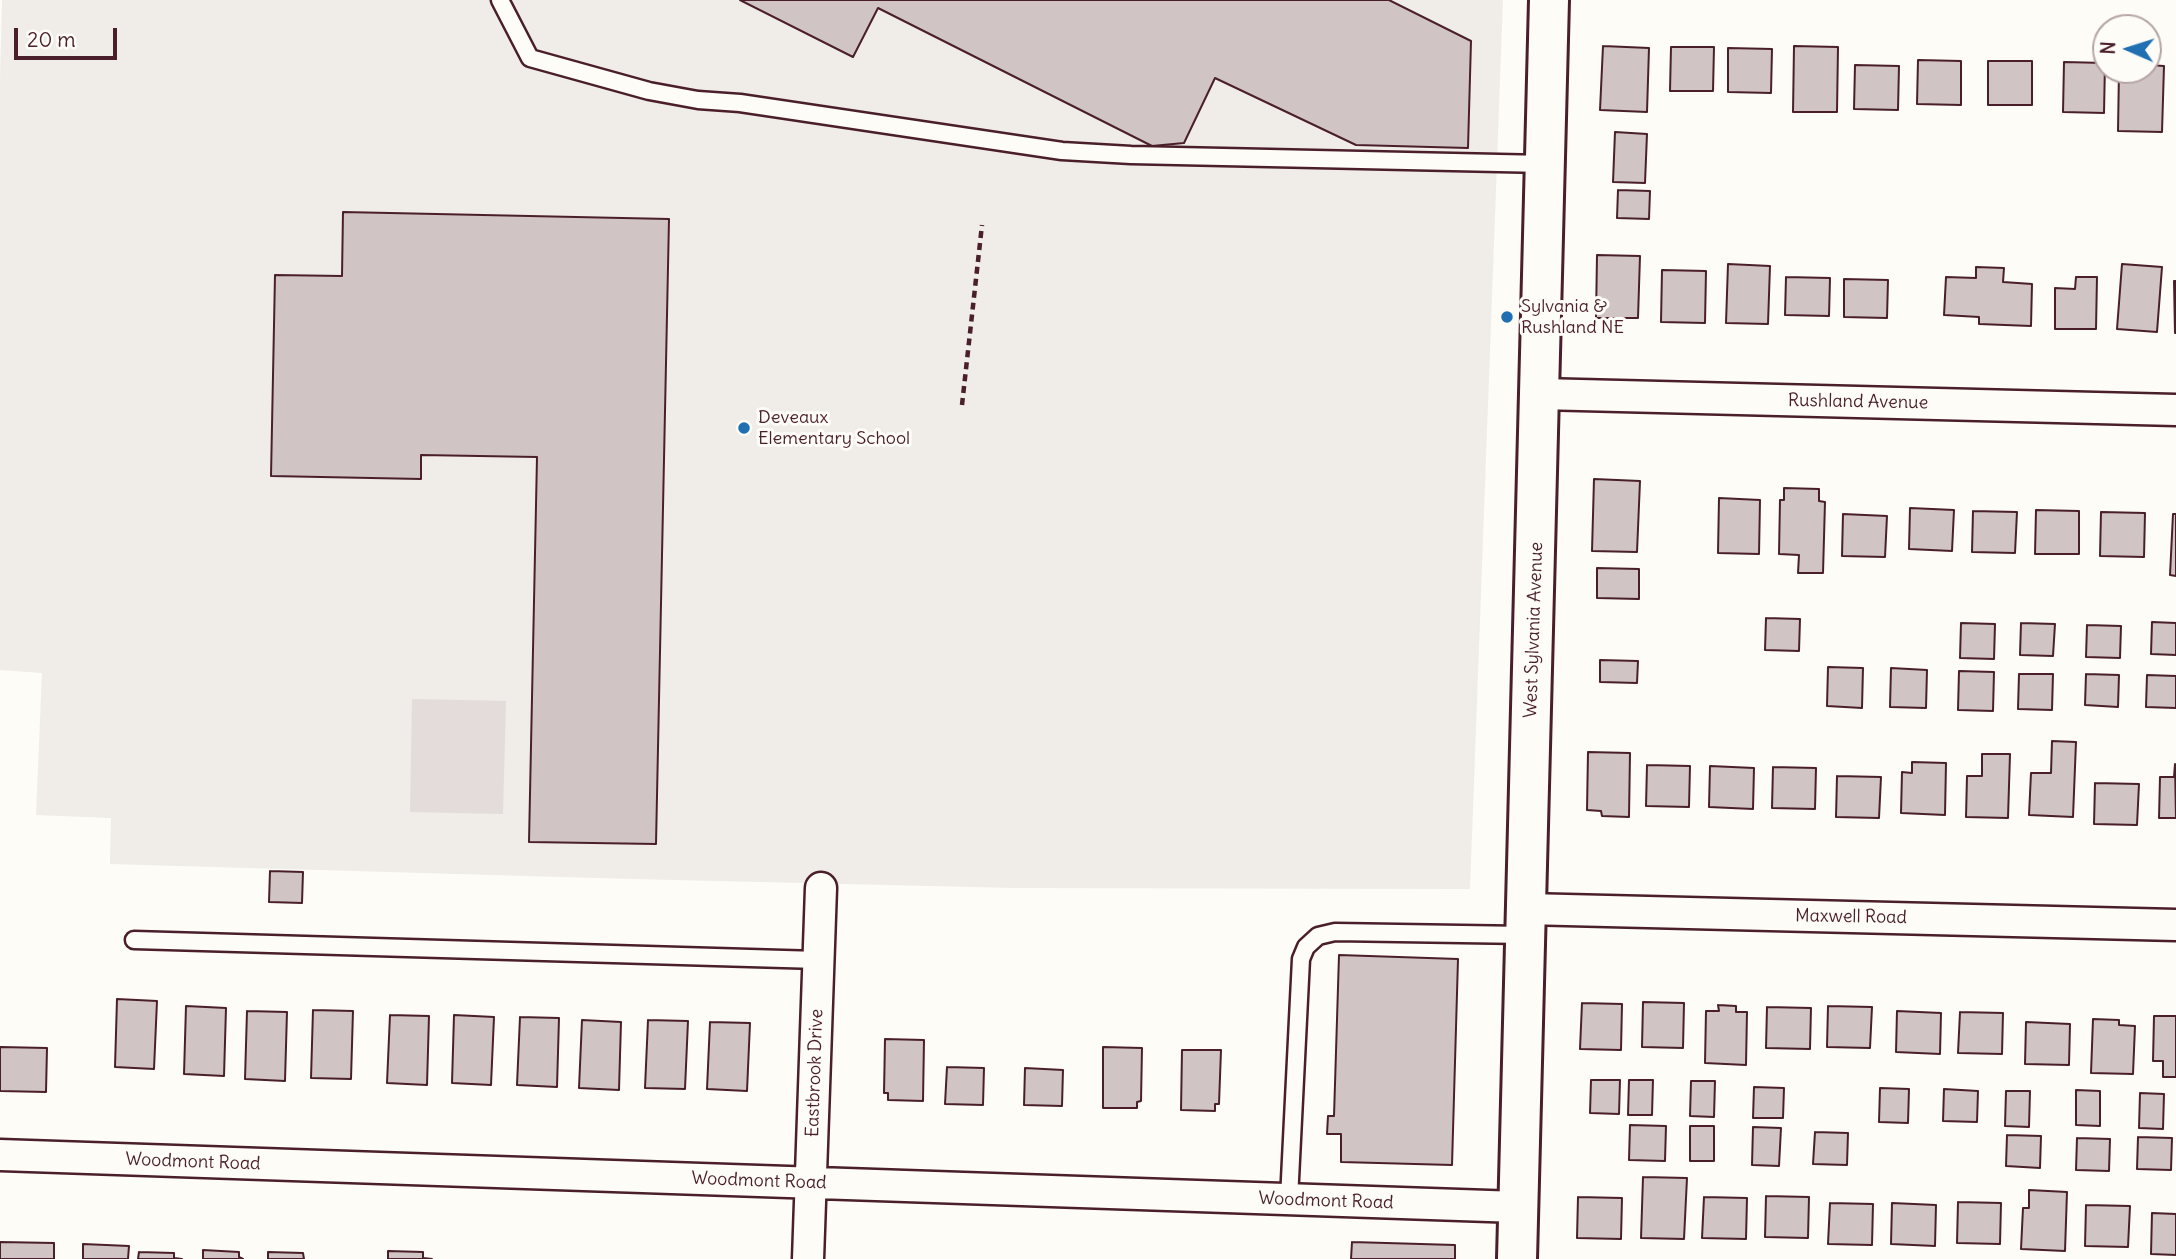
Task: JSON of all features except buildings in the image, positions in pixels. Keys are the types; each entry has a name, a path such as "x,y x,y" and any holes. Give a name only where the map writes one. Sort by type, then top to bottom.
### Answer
{"main road":[{"name":"West Sylvania Avenue","path":"1517,1259 1549,0"}],"street":[{"name":"Rushland Avenue","path":"1540,394 2176,410"},
{"name":"Eastbrook Drive","path":"808,1259 821,888"},
{"name":"Maxwell Road","path":"1526,922 2176,925"},
{"name":"Woodmont Road","path":"0,1155 1518,1207"}],"lane":[{"path":"500,0 530,58 649,91 698,100 740,103 1062,151 1131,155 1545,164"},
{"path":"1289,1199 1301,959 1306,947 1318,936 1335,932 1526,922"},
{"path":"134,940 818,960"}],"path":[{"path":"962,405 982,225"}],"shaded area":[{"name":"Deveaux Elementary School","path":"2,0 1503,0 1470,889 1016,888 110,864 111,818 36,815 42,673 0,670"},
{"path":"412,699 506,701 503,814 410,812"}],"place":[{"name":"Sylvania & Rushland NE","path":"1507,317"},
{"name":"Deveaux Elementary School","path":"744,428"}]}
